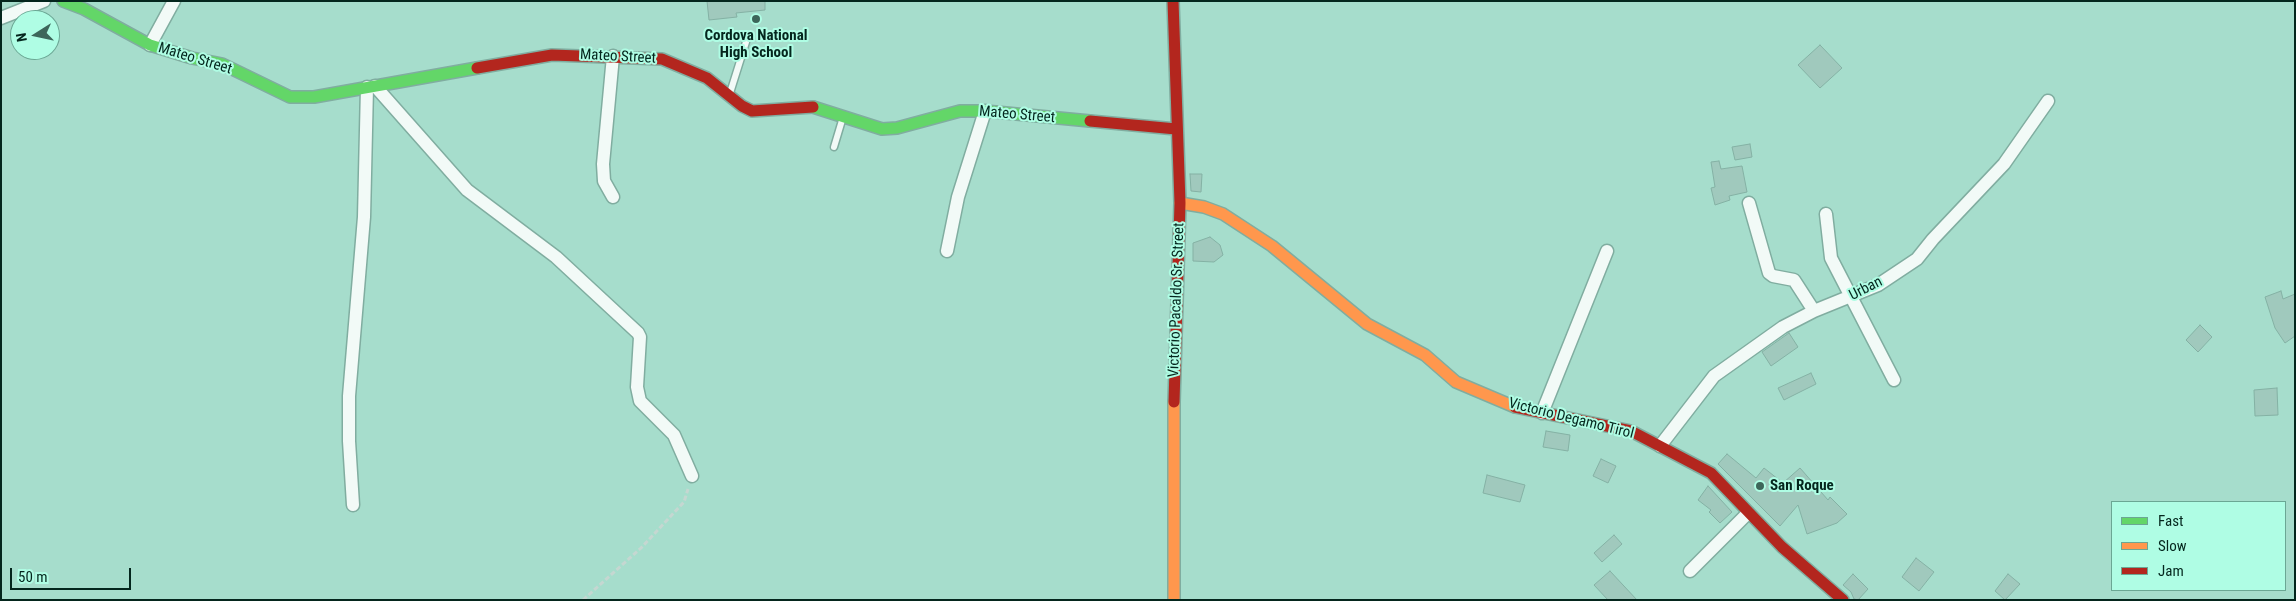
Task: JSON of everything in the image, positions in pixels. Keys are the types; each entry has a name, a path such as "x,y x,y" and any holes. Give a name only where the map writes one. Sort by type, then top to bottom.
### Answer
{"street":[{"path":"1,18 18,6 44,1"},
{"name":"Mateo Street","path":"63,1 84,9 150,45 192,58 222,64 290,97 314,97 499,66 552,55 613,56 662,59 706,78 742,106 752,111 811,106 882,129 897,128 960,111 985,111 1176,129"},
{"path":"150,45 174,1"},
{"name":"Victorio Pacaldo Sr. Street","path":"1173,1 1180,203 1173,434 1174,600"},
{"path":"613,56 603,164 604,181 613,197"},
{"path":"371,86 467,190 556,257 638,332 640,337 637,387 640,400 674,434 692,476"},
{"path":"352,505 349,396 364,217 371,86"},
{"name":"Urban","path":"1660,446 1714,376 1783,327 1878,285 1917,259 1933,239 2004,164 2048,101"},
{"path":"947,251 958,197 985,111"},
{"name":"Victorio Degamo Tirol","path":"1180,203 1204,206 1223,214 1272,246 1367,324 1425,355 1456,382 1518,408 1631,431 1711,473 1782,547 1843,600"},
{"path":"1749,203 1769,273 1774,276 1794,280 1814,312"},
{"path":"1826,214 1831,258 1894,380"},
{"path":"1542,412 1607,251"},
{"path":"1690,571 1748,513"}],"lane":[{"path":"729,94 746,42"},
{"path":"834,147 843,116"}],"path":[{"path":"583,600 642,548 684,502 692,476"}],"building":[{"path":"707,1 765,1 765,10 736,13 737,17 709,20"},
{"path":"1820,45 1842,68 1820,88 1798,65"},
{"path":"1750,144 1752,157 1735,160 1732,147"},
{"path":"1719,161 1721,169 1742,166 1747,192 1729,196 1730,200 1715,205 1711,188 1715,187 1711,162"},
{"path":"1190,174 1202,174 1201,192 1191,191"},
{"path":"1210,237 1220,245 1223,255 1214,262 1193,261 1193,243"},
{"path":"2281,291 2283,299 2295,294 2295,336 2285,343 2275,328 2265,297"},
{"path":"2200,325 2212,337 2198,352 2186,340"},
{"path":"1789,333 1798,347 1771,366 1762,352"},
{"path":"1811,373 1816,384 1784,400 1778,388"},
{"path":"2277,388 2278,415 2255,416 2254,390"},
{"path":"1546,431 1570,435 1568,451 1543,447"},
{"path":"1727,454 1756,478 1764,468 1783,483 1800,468 1828,500 1830,497 1847,514 1837,523 1807,534 1798,505 1780,526 1718,464"},
{"path":"1601,459 1616,466 1608,483 1593,476"},
{"path":"1487,475 1525,485 1520,502 1483,493"},
{"path":"1708,486 1732,512 1720,523 1709,512 1711,510 1698,500"},
{"path":"1614,535 1622,544 1602,562 1594,553"},
{"path":"1916,558 1934,572 1919,591 1902,577"},
{"path":"1610,571 1637,600 1608,600 1594,585"},
{"path":"1853,574 1868,589 1858,600 1854,599 1851,592 1843,585"},
{"path":"2008,574 2020,584 2005,600 1995,591"}],"traffic: fast":[{"path":"63,1 84,9 150,45 192,58 222,64 290,97 314,97 477,68"},
{"path":"813,107 882,129 897,128 960,111 985,111 1090,121"}],"traffic: slow":[{"path":"1180,203 1204,207 1223,214 1272,246 1367,324 1425,355 1456,382 1515,407"},
{"path":"1174,402 1174,600"}],"traffic: jam":[{"path":"1173,1 1180,203 1174,402"},
{"path":"477,68 552,55 662,59 707,78 742,106 752,111 813,107"},
{"path":"1090,121 1176,129"},
{"path":"1515,407 1631,431 1711,473 1782,547 1843,600"}],"place":[{"name":"Cordova National High School","path":"756,19"},
{"name":"San Roque","path":"1760,486"}]}
